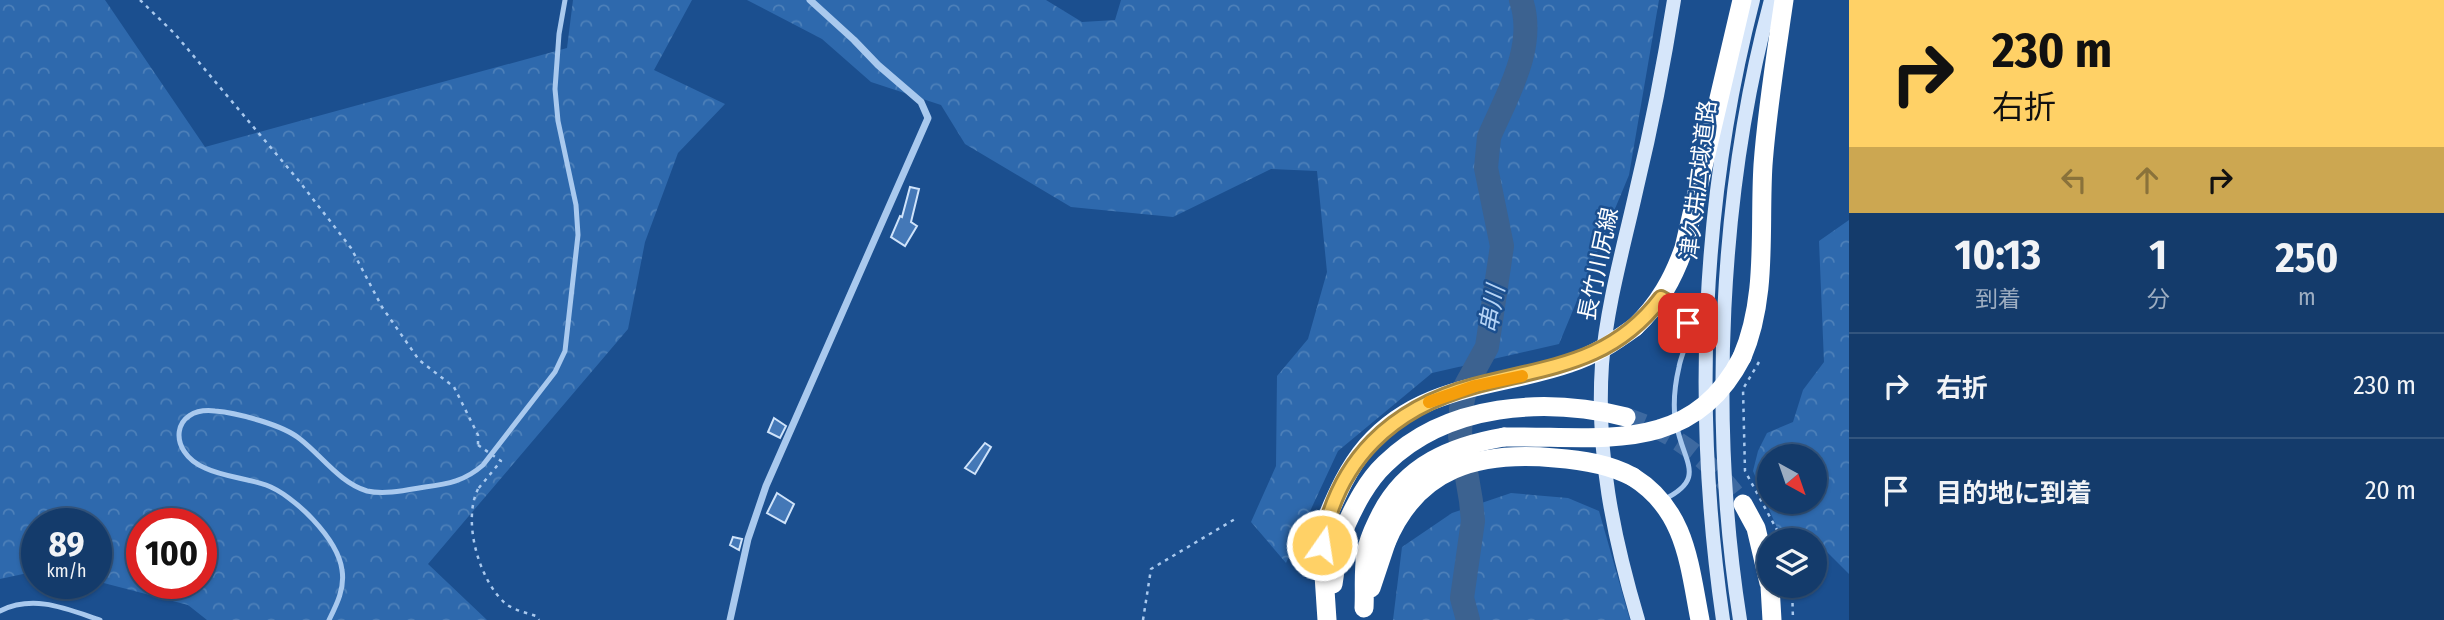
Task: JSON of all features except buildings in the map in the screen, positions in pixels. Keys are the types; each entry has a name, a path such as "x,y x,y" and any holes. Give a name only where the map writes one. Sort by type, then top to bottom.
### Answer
{"highway":[{"path":"1336,524 1342,484 1356,461 1378,435 1405,414 1456,391 1571,363 1604,349 1635,327 1661,298 1676,271 1684,248 1742,0"},
{"path":"1363,614 1385,508 1399,487 1434,458 1471,443 1504,437 1611,438 1657,431 1688,417 1716,397 1734,374 1749,340 1757,304 1767,123 1784,0"},
{"path":"1327,620 1322,545 1384,465 1409,444 1438,427 1465,417 1531,407 1579,409 1626,417"},
{"path":"1379,540 1426,485 1447,471 1477,461 1528,456 1603,465 1633,477 1662,500 1682,536 1700,620"},
{"path":"1744,504 1757,532"},
{"path":"1770,598 1772,620"}],"main road":[{"name":"長竹川尻線","path":"1638,620 1608,503 1602,452 1601,382 1610,306 1652,122 1674,0"},
{"name":"津久井広域道路","path":"1723,620 1713,546 1705,427 1709,278 1722,156 1753,0"},
{"name":"津久井広域道路","path":"1740,620 1728,511 1724,332 1729,243 1740,156 1770,0"}],"street":[{"path":"730,620 748,539 766,486 928,118 921,103 810,0"}],"lane":[{"path":"329,620 340,597 342,570 334,549 310,517 290,498 267,485 208,470 191,462 180,447 178,429 185,418 198,412 215,411 280,427 299,438 345,480 367,491 386,492 451,484 471,476 483,465 555,372 565,351 578,235 576,205 558,121 555,89 559,34 565,0"},
{"path":"1661,298 1673,305 1688,323 1674,399 1678,432 1690,469 1689,480 1683,488 1662,500"},
{"path":"0,611 10,606 33,602 56,605 100,620"}],"path":[{"path":"140,0 175,34 299,181 351,248 382,307 419,360 454,387 478,435 478,445 501,461 478,489 472,501 478,562 502,600 539,620"},
{"path":"1751,482 1776,528"},
{"path":"1143,620 1151,569 1235,519"},
{"path":"1792,598 1793,620"}],"green space":[{"path":"0,0 105,0 205,147 567,48 573,0 692,0 654,70 725,104 678,153 645,242 628,329 428,564 487,620 207,620 188,605 165,599 217,599 217,508 126,508 126,589 112,585 112,508 21,508 21,574 0,579"},
{"path":"747,0 1046,0 1082,22 1115,20 1121,0 1659,0 1629,175 1559,344 1432,373 1338,451 1286,563 1251,522 1276,466 1277,376 1308,339 1327,272 1317,171 1271,169 1173,217 1071,207 965,144 941,105 871,82 822,39"},
{"path":"1849,220 1849,574 1827,552 1827,528 1777,528 1771,514 1827,514 1827,444 1762,444 1767,433 1793,422 1803,390 1824,362 1819,241"},
{"path":"1757,455 1757,480 1753,471"},
{"path":"1511,493 1568,498 1599,511 1630,620 1393,620 1402,547 1452,513"}],"waterway":[{"name":"串川","path":"1468,620 1462,598 1473,521 1460,436 1461,409 1466,385 1487,347 1502,246 1486,168 1489,137 1523,52 1525,17 1521,0"}],"tunnel":[{"path":"1626,417 1661,431 1692,451 1719,475 1743,504"}],"slow traffic":[{"path":"1429,402 1456,391 1522,376"}],"route":[{"path":"1322,545 1326,520 1356,461 1378,435 1418,406 1456,391 1557,367 1593,354 1635,327 1661,298 1673,305 1688,323"}]}
